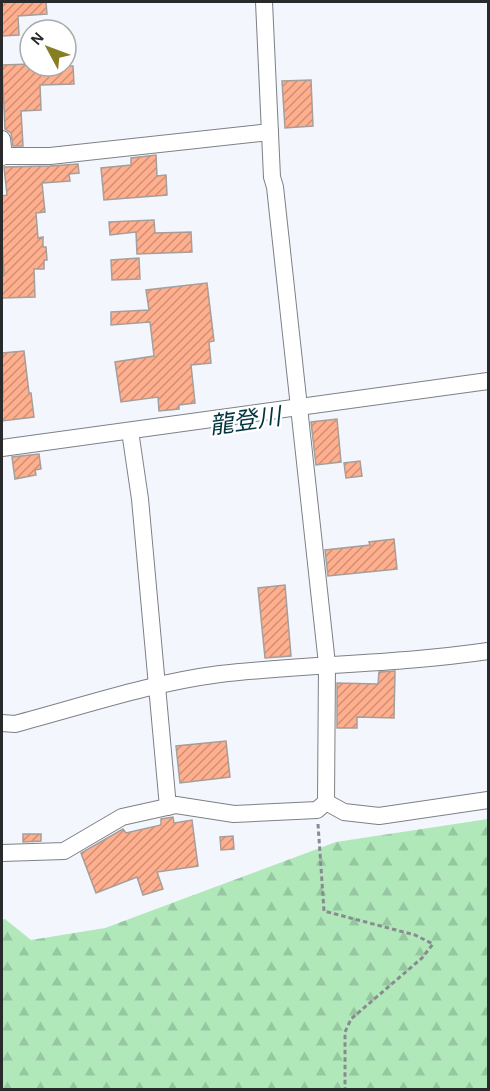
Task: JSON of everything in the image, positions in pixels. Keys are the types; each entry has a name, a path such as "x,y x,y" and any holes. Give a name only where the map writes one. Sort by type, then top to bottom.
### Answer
{"street":[{"path":"264,2 272,177 275,187 327,664 322,806"},
{"path":"2,139 3,156 50,156 270,132"},
{"path":"2,448 489,381"},
{"path":"130,431 140,496 168,807"},
{"path":"2,723 15,724 157,684 327,664 489,651"},
{"path":"2,854 64,851 122,818 176,805 234,814 322,806 344,812 379,816 489,800"}],"path":[{"path":"322,806 324,911 415,935 433,944 422,958 351,1020 345,1032 345,1089"}],"green space":[{"path":"488,819 488,1089 2,1089 2,920 5,919 31,940 105,928 336,842"}],"building":[{"path":"2,2 46,2 47,14 18,16 18,35 2,36"},
{"path":"18,64 18,78 74,78 74,84 40,85 41,110 21,111 23,146 13,146 11,133 5,129 2,65"},
{"path":"311,80 313,126 285,128 282,81"},
{"path":"156,155 157,176 166,175 167,195 104,200 101,168 131,165 131,158"},
{"path":"78,164 79,173 69,174 70,181 42,183 45,212 36,213 38,238 43,237 47,260 44,260 44,269 34,269 35,297 2,298 2,275 4,275 2,196 7,195 4,167"},
{"path":"154,220 155,233 191,232 192,252 137,254 136,232 110,235 109,222"},
{"path":"139,258 140,279 112,280 111,260"},
{"path":"207,283 214,341 209,342 211,363 191,365 195,403 179,405 179,409 159,411 158,397 121,402 115,362 154,356 150,322 111,325 111,312 149,310 146,290"},
{"path":"24,351 34,417 2,421 2,353"},
{"path":"337,419 341,462 316,465 311,422"},
{"path":"39,454 41,469 35,470 36,475 15,479 12,457"},
{"path":"360,461 362,476 346,478 344,463"},
{"path":"394,539 397,569 328,576 325,550 370,545 369,542"},
{"path":"285,585 291,656 265,658 258,588"},
{"path":"395,671 394,718 357,717 357,728 337,728 337,683 378,684 379,672"},
{"path":"226,741 230,777 180,783 176,746"},
{"path":"173,817 174,823 192,820 198,866 157,872 163,889 143,895 137,877 96,893 81,853 123,829 126,833 161,825 161,819"},
{"path":"23,834 41,834 41,841 23,842"},
{"path":"233,836 234,849 221,850 220,837"}],"water label":[{"name":"龍登川","path":"245,421"}]}
